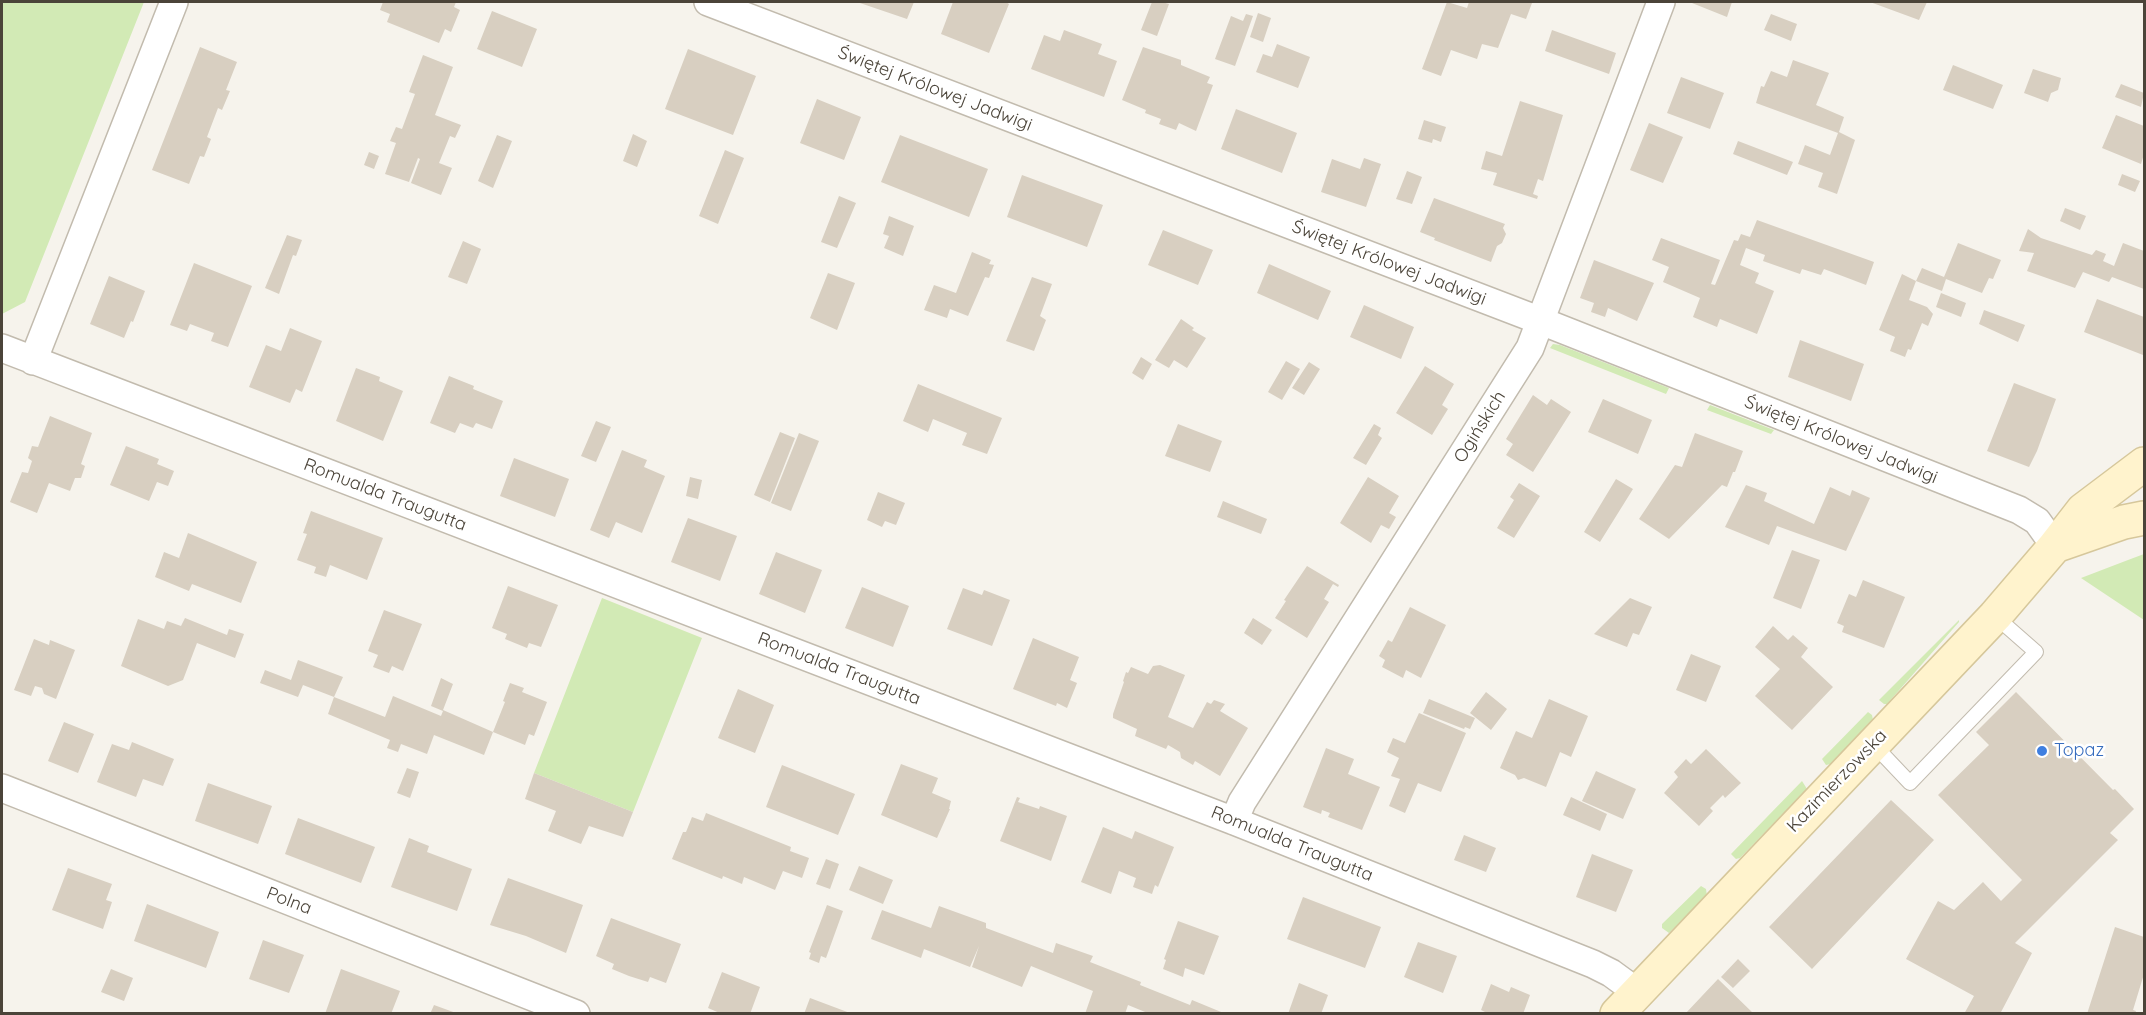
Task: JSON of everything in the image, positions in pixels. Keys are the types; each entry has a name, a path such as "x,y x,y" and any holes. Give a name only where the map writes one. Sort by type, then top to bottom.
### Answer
{"main road":[{"name":"Kazimierzowska","path":"1627,1003 1995,616 2083,510 2145,464"},
{"path":"2055,546 2124,522 2145,518"}],"street":[{"path":"33,361 174,2"},
{"name":"Świętej Królowej Jadwigi","path":"708,2 1541,321 2019,510 2037,521 2055,546"},
{"name":"Ogińskich","path":"1234,821 1242,802 1530,348 1661,2"},
{"name":"Romualda Traugutta","path":"2,348 1234,821 1593,964 1611,973 1627,1003"},
{"name":"Polna","path":"2,788 576,1014"}],"lane":[{"path":"1873,744 1910,783 2036,652 1995,616"}],"green space":[{"path":"2,2 144,2 25,302 2,314"},
{"path":"1553,344 1669,388 1666,394 1550,348"},
{"path":"1710,405 1774,430 1771,434 1707,410"},
{"path":"2144,554 2144,620 2081,578 2128,560"},
{"path":"602,598 702,638 633,812 534,773"},
{"path":"1959,620 1887,704 1879,700"},
{"path":"1868,712 1872,715 1873,720 1831,764 1826,765 1822,759"},
{"path":"1802,781 1807,789 1740,858 1736,859 1731,854"},
{"path":"1701,886 1706,889 1707,896 1669,933 1662,928 1662,924"}],"building":[{"path":"383,2 456,2 454,7 460,10 451,32 445,29 439,43 387,22 390,14 380,10"},
{"path":"857,2 914,2 907,19"},
{"path":"953,2 1006,2 1009,4 989,53 941,34"},
{"path":"1152,2 1169,4 1157,36 1141,30"},
{"path":"1447,2 1467,8 1469,2 1532,3 1526,19 1511,14 1498,48 1482,44 1477,59 1451,50 1441,76 1422,69"},
{"path":"1693,2 1732,2 1727,17"},
{"path":"1870,2 1927,2 1919,20"},
{"path":"492,11 537,29 522,67 477,49"},
{"path":"1258,13 1271,18 1263,42 1250,37"},
{"path":"1246,14 1253,16 1235,66 1215,59 1231,16 1243,21"},
{"path":"1771,14 1797,24 1791,41 1764,30"},
{"path":"1064,30 1102,44 1098,54 1117,61 1104,97 1031,69 1044,35 1060,41"},
{"path":"1552,30 1616,53 1609,74 1545,51"},
{"path":"1277,44 1310,57 1298,88 1256,72 1263,54 1272,57"},
{"path":"200,47 237,62 226,90 230,91 222,110 218,108 207,137 211,139 204,157 200,156 189,184 152,170"},
{"path":"1143,47 1181,60 1181,65 1210,77 1207,83 1213,85 1196,131 1179,123 1176,130 1159,124 1161,119 1122,100"},
{"path":"688,49 756,76 733,135 665,109"},
{"path":"423,55 453,67 435,115 461,125 455,138 450,136 439,163 452,168 441,195 411,183 420,159 418,158 409,182 385,174 396,143 390,141 396,127 402,129 415,94 409,92"},
{"path":"1793,60 1829,73 1816,105 1844,117 1839,132 1855,140 1837,194 1818,187 1823,173 1798,164 1805,145 1830,155 1838,133 1756,103 1761,86 1764,87 1771,71 1787,77"},
{"path":"1953,65 2003,85 1993,109 1943,90"},
{"path":"2033,69 2061,78 2058,90 2051,93 2048,102 2024,93"},
{"path":"1681,77 1724,93 1710,129 1667,113"},
{"path":"2121,84 2144,93 2141,107 2115,97"},
{"path":"817,99 861,117 844,160 800,143"},
{"path":"1520,101 1563,115 1543,181 1538,179 1533,194 1538,196 1537,199 1493,185 1497,173 1481,169 1486,151 1502,156"},
{"path":"1236,109 1297,133 1282,173 1221,149"},
{"path":"2116,115 2144,126 2144,154 2141,164 2102,148"},
{"path":"1424,120 1446,127 1441,142 1433,139 1432,143 1418,139"},
{"path":"1649,123 1683,137 1663,183 1630,170"},
{"path":"633,134 647,141 637,167 623,161"},
{"path":"497,135 512,141 493,188 478,181"},
{"path":"900,135 988,169 969,217 881,182"},
{"path":"1738,141 1793,162 1787,175 1733,154"},
{"path":"725,150 744,158 718,224 699,216"},
{"path":"369,152 379,156 374,169 364,165"},
{"path":"1364,158 1381,164 1366,207 1321,192 1332,159 1360,169"},
{"path":"1407,171 1422,177 1412,204 1396,199"},
{"path":"2122,174 2140,181 2135,192 2118,185"},
{"path":"1022,175 1103,205 1087,247 1007,217"},
{"path":"839,196 856,203 837,248 821,242"},
{"path":"1434,198 1505,224 1503,228 1506,234 1502,243 1497,246 1491,262 1434,240 1435,238 1420,232"},
{"path":"2065,208 2086,216 2080,230 2060,221"},
{"path":"889,216 914,226 903,256 884,248 889,236 883,234"},
{"path":"1757,220 1874,262 1866,285 1824,269 1821,275 1802,269 1800,274 1763,261 1765,255 1746,248 1740,265 1759,273 1755,283 1774,291 1757,334 1720,319 1717,327 1693,317 1700,298 1663,282 1669,267 1652,260 1661,238 1720,260 1711,284 1715,285 1734,240 1738,241 1741,234 1750,237"},
{"path":"2028,229 2041,238 2092,255 2096,250 2106,254 2103,261 2114,266 2123,243 2144,251 2144,289 2112,277 2109,282 2083,272 2075,288 2027,271 2034,253 2019,251"},
{"path":"1163,230 1213,250 1198,285 1148,265"},
{"path":"287,235 302,240 296,256 293,255 279,294 265,288"},
{"path":"463,241 481,249 467,284 448,277"},
{"path":"1958,243 2001,260 1993,279 1989,278 1982,293 1946,279 1942,291 1916,281 1922,268 1944,277"},
{"path":"972,252 991,260 989,264 994,265 989,278 985,277 968,316 950,309 947,318 924,310 934,285 956,293"},
{"path":"1594,260 1654,283 1637,321 1608,308 1605,317 1591,312 1594,303 1580,298"},
{"path":"194,263 252,286 228,347 211,341 214,333 190,324 187,331 170,325"},
{"path":"1269,264 1331,291 1318,320 1257,293"},
{"path":"828,273 855,283 837,330 810,318"},
{"path":"1902,274 1916,281 1909,300 1927,307 1933,314 1928,326 1922,323 1911,350 1908,349 1905,357 1890,351 1895,337 1879,330"},
{"path":"109,276 145,291 124,338 90,324"},
{"path":"1032,277 1052,284 1040,316 1046,320 1034,351 1006,341"},
{"path":"1941,293 1966,303 1961,317 1936,307"},
{"path":"2097,299 2144,317 2143,355 2084,332"},
{"path":"1364,305 1414,327 1401,359 1350,337"},
{"path":"1984,310 2025,325 2018,342 1979,324"},
{"path":"1181,319 1194,328 1192,330 1206,338 1187,368 1174,360 1169,368 1155,360"},
{"path":"290,328 322,341 302,392 296,389 290,403 249,387 266,345 281,351"},
{"path":"1800,340 1864,364 1851,401 1788,377"},
{"path":"1141,357 1152,364 1143,380 1132,373"},
{"path":"1286,361 1300,369 1282,400 1268,392"},
{"path":"1309,362 1320,369 1304,395 1292,388"},
{"path":"1425,366 1454,384 1442,405 1448,409 1432,435 1396,413"},
{"path":"356,368 380,377 379,381 403,391 383,441 336,421"},
{"path":"449,376 503,401 492,429 476,423 473,428 460,423 455,433 430,423"},
{"path":"2014,383 2056,399 2029,467 1987,451"},
{"path":"918,384 1002,418 987,454 962,445 967,433 933,419 928,432 903,421"},
{"path":"1533,395 1547,405 1551,399 1571,412 1533,472 1506,455 1513,444 1506,439"},
{"path":"1603,399 1652,420 1638,454 1588,432"},
{"path":"50,416 92,433 81,464 85,466 81,478 75,478 70,491 49,483 37,513 10,502 22,472 28,473 32,461 28,458 32,446 38,447"},
{"path":"596,421 611,427 596,462 581,456"},
{"path":"1178,424 1222,441 1210,472 1165,456"},
{"path":"1374,424 1381,428 1378,435 1382,438 1366,465 1353,458"},
{"path":"780,432 795,438 770,502 754,495"},
{"path":"799,433 819,441 791,511 771,503"},
{"path":"1695,433 1743,451 1727,487 1722,485 1669,539 1639,519 1675,465 1682,467"},
{"path":"126,446 159,459 157,464 174,471 168,486 157,482 149,501 110,485"},
{"path":"622,450 647,460 644,467 665,476 642,533 616,522 609,538 590,530"},
{"path":"514,458 569,479 555,517 500,496"},
{"path":"690,477 702,480 698,499 686,496"},
{"path":"1368,477 1399,496 1389,513 1396,517 1389,529 1381,525 1371,543 1340,523"},
{"path":"1616,479 1633,489 1600,542 1584,532"},
{"path":"1519,483 1540,496 1514,538 1497,528 1514,500 1510,497"},
{"path":"1746,485 1767,493 1764,501 1814,524 1830,487 1850,496 1852,490 1870,498 1846,551 1777,526 1769,545 1725,527"},
{"path":"878,492 905,503 896,525 885,521 882,527 867,520"},
{"path":"1223,501 1267,519 1261,534 1217,517"},
{"path":"311,511 383,538 367,580 330,565 326,577 314,573 316,567 297,560 307,534 303,533"},
{"path":"688,518 737,536 720,581 671,562"},
{"path":"188,533 257,562 241,603 192,584 189,591 155,577 164,552 179,558"},
{"path":"1792,550 1820,560 1801,609 1773,598"},
{"path":"776,552 822,570 805,613 759,594"},
{"path":"1307,566 1339,585 1338,587 1333,584 1324,599 1329,602 1307,638 1275,618"},
{"path":"1863,580 1905,597 1884,648 1842,632 1844,626 1837,623 1849,594 1856,597"},
{"path":"508,586 558,605 541,647 529,643 527,648 505,639 507,634 492,628"},
{"path":"862,587 909,606 893,647 845,628"},
{"path":"963,588 982,595 984,590 1010,600 992,646 947,629"},
{"path":"1630,598 1652,607 1639,635 1633,633 1627,647 1594,634"},
{"path":"1410,607 1446,625 1421,678 1406,670 1403,678 1382,667 1385,660 1379,656 1388,640 1392,642"},
{"path":"384,610 422,624 403,671 392,666 389,673 373,667 378,655 368,651"},
{"path":"185,618 227,635 229,629 244,634 235,658 197,643 183,680 168,686 121,666 138,619 164,629 167,621 181,626"},
{"path":"1253,618 1272,630 1262,645 1244,633"},
{"path":"1773,626 1788,640 1793,635 1808,648 1801,657 1833,687 1792,730 1755,696 1780,669 1755,647"},
{"path":"1033,638 1079,657 1070,680 1077,683 1067,708 1013,689"},
{"path":"34,639 49,645 50,640 75,650 56,699 44,694 42,688 35,686 31,696 14,690"},
{"path":"1691,654 1721,666 1706,702 1676,690"},
{"path":"298,660 343,677 334,697 303,685 298,697 260,683 265,670 291,680"},
{"path":"1160,665 1185,675 1168,717 1193,728 1207,702 1211,704 1214,700 1225,704 1220,711 1248,728 1220,776 1195,761 1193,765 1181,758 1180,752 1168,745 1166,749 1135,736 1137,729 1113,718 1126,672 1128,673 1131,667 1148,674 1153,666"},
{"path":"441,678 453,684 443,710 493,732 484,755 434,735 427,754 401,744 398,752 387,748 390,740 328,714 334,697 385,717 393,696 441,716 443,711 431,706"},
{"path":"510,683 524,688 522,692 547,702 534,736 529,734 525,745 493,732"},
{"path":"738,689 774,705 755,753 718,738"},
{"path":"1486,692 1507,709 1491,730 1470,713"},
{"path":"2016,692 2134,809 2110,833 2118,840 2015,943 2032,953 2000,1014 1964,1014 1974,996 1906,959 1938,901 1954,910 1983,882 2001,901 2022,880 1938,795 1989,745 1976,732"},
{"path":"1429,699 1475,718 1470,729 1465,727 1464,729 1423,713"},
{"path":"1549,699 1588,716 1571,757 1560,752 1546,787 1524,778 1518,780 1515,775 1500,768 1516,731 1532,738"},
{"path":"1419,713 1466,733 1441,792 1418,783 1405,813 1389,806 1400,779 1391,776 1399,758 1387,752 1393,738 1405,743"},
{"path":"64,722 94,734 78,773 48,761"},
{"path":"132,742 174,759 163,786 143,779 136,797 97,782 112,744 129,750"},
{"path":"1326,748 1354,759 1348,774 1380,787 1362,830 1328,817 1330,813 1322,810 1321,814 1303,807"},
{"path":"1706,749 1741,783 1725,798 1723,795 1710,808 1713,811 1699,826 1664,793 1678,777 1674,772 1686,759 1691,764"},
{"path":"901,764 938,778 932,793 951,801 950,809 937,838 881,815"},
{"path":"782,765 855,794 838,835 766,807"},
{"path":"407,768 419,772 410,798 397,793"},
{"path":"1596,771 1636,789 1623,819 1582,801"},
{"path":"534,773 633,812 623,837 589,826 581,844 548,831 556,811 525,799"},
{"path":"208,783 272,806 258,844 195,821"},
{"path":"1017,797 1020,798 1018,802 1039,809 1040,806 1067,816 1051,861 1000,841"},
{"path":"1571,797 1607,814 1600,831 1563,815"},
{"path":"1891,800 1934,840 1812,969 1769,927"},
{"path":"706,813 791,847 790,851 809,858 802,878 783,871 775,890 744,877 742,884 723,876 722,879 672,859 692,817 703,821"},
{"path":"298,818 375,847 361,883 285,854"},
{"path":"1103,827 1132,839 1135,831 1174,847 1158,887 1155,885 1152,894 1133,887 1136,878 1119,871 1111,894 1081,882"},
{"path":"1464,835 1496,848 1486,872 1454,860"},
{"path":"409,838 429,846 427,852 472,869 457,911 391,887"},
{"path":"1592,854 1633,870 1616,912 1576,897"},
{"path":"826,859 839,864 830,889 816,884"},
{"path":"859,866 893,880 883,904 849,890"},
{"path":"68,868 112,884 106,900 112,902 103,929 52,910"},
{"path":"508,878 583,905 566,953 526,936 490,925"},
{"path":"1303,897 1381,927 1365,968 1287,939"},
{"path":"147,904 219,932 206,968 134,941"},
{"path":"827,905 843,911 826,958 821,956 819,963 809,959 811,953 809,952"},
{"path":"939,906 986,923 986,928 1053,953 1056,943 1093,956 1090,962 1141,982 1140,985 1190,1005 1192,1000 1226,1014 1150,1014 1128,1005 1125,1014 1085,1014 1093,991 1031,966 1022,987 972,967 979,946 970,967 924,949 921,958 871,939 882,910 931,928"},
{"path":"611,918 681,944 666,983 650,977 648,982 629,976 612,969 614,964 596,956"},
{"path":"1178,921 1219,936 1204,975 1185,968 1183,977 1163,969 1166,960 1164,959"},
{"path":"2115,927 2144,937 2144,974 2133,1010 2136,1011 2135,1014 2087,1014"},
{"path":"263,940 304,955 289,993 249,979"},
{"path":"1418,942 1457,956 1443,993 1404,977"},
{"path":"1738,959 1750,971 1733,988 1721,977"},
{"path":"111,969 133,978 124,1001 101,992"},
{"path":"341,969 400,991 391,1014 325,1014"},
{"path":"722,972 760,987 750,1014 722,1014 708,1008"},
{"path":"1718,979 1754,1014 1685,1014"},
{"path":"1299,983 1328,995 1321,1014 1288,1014"},
{"path":"1491,984 1509,992 1511,987 1530,995 1523,1014 1489,1014 1481,1010"},
{"path":"810,998 850,1013 850,1014 804,1014"},
{"path":"434,1005 456,1013 456,1014 430,1014"}],"place":[{"name":"Topaz","path":"2042,751"}]}
